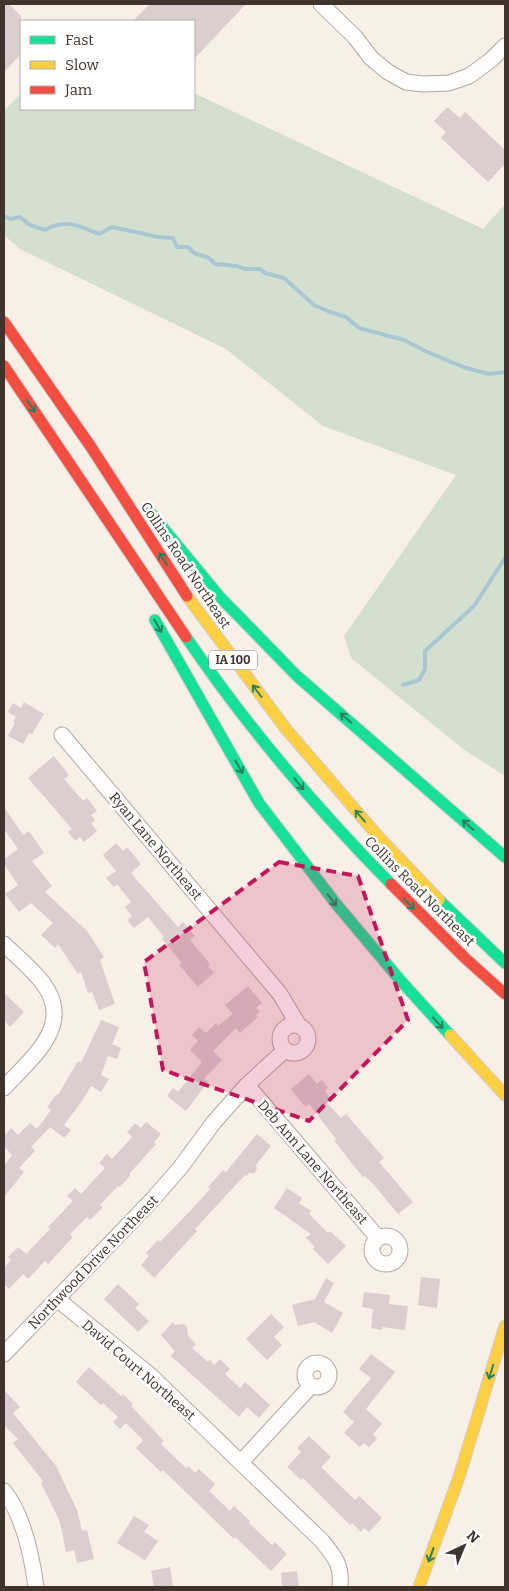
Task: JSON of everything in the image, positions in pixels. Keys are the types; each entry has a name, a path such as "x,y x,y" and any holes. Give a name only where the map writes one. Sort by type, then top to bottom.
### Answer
{"highway":[{"name":"Collins Road Northeast","path":"4,322 91,447 188,596 286,730 370,828 422,884 505,963"},
{"path":"33,364 128,484"},
{"name":"Collins Road Northeast","path":"4,366 214,677 306,793 405,900 505,994"},
{"path":"58,446 127,570"},
{"path":"146,507 219,596 297,676 505,857"},
{"path":"151,612 259,803 336,905 400,981 504,1095"},
{"path":"419,1587 459,1476 505,1326"},
{"path":"438,1569 459,1476"}],"street":[{"path":"321,4 355,37 370,58 388,72 406,82 423,84 449,83 469,76 491,60 505,46"},
{"name":"Ryan Lane Northeast","path":"62,735 280,994 298,1026"},
{"path":"4,944 42,982 53,1000 54,1022 47,1042 4,1088"},
{"path":"289,1026 298,1026 303,1028 308,1036 308,1044 302,1051 294,1054 285,1050 280,1042 282,1033 289,1026"},
{"name":"Northwood Drive Northeast","path":"4,1354 180,1168 214,1122 247,1085 285,1050"},
{"name":"Deb Ann Lane Northeast","path":"247,1085 378,1238"},
{"name":"David Court Northeast","path":"58,1299 150,1375 322,1541 336,1558 341,1575 340,1587"},
{"path":"241,1462 311,1386"},
{"path":"4,1492 23,1529 32,1559 36,1587"}],"highlighted area":[{"path":"279,862 358,876 408,1020 309,1121 163,1070 144,962"}],"green space":[{"path":"195,93 483,229 505,204 505,776 463,749 351,658 344,636 456,475 323,426 226,349 20,249 4,235 4,111 20,94 20,110 195,110"}],"building":[{"path":"4,4 9,4 21,16 20,55 4,72"},
{"path":"150,4 246,4 195,58 195,20 134,20"},
{"path":"447,107 460,118 465,112 505,150 505,164 488,182 441,138 446,132 434,121"},
{"path":"24,702 44,714 32,734 29,733 23,744 8,736 16,717 8,712 13,703 21,708"},
{"path":"54,756 69,775 64,779 83,801 87,798 97,811 91,815 95,820 91,823 97,831 84,842 80,837 75,841 68,832 72,829 28,778"},
{"path":"4,807 23,835 29,831 44,853 32,861 52,886 45,892 87,931 104,957 100,960 115,1004 99,1010 92,992 88,993 81,972 78,974 58,944 55,948 41,935 53,923 31,903 19,912 5,894 18,885 4,864 4,859 18,849 4,829"},
{"path":"116,843 123,851 127,847 141,864 131,873 178,927 183,922 195,936 190,940 210,964 208,966 214,973 198,987 179,965 182,963 162,939 164,937 148,917 134,928 127,920 132,916 125,907 131,902 117,884 114,887 106,878 116,871 103,855"},
{"path":"248,986 262,1003 256,1008 260,1011 256,1015 258,1017 240,1033 236,1028 213,1051 222,1060 204,1079 208,1082 186,1111 167,1096 173,1088 178,1092 202,1062 190,1050 198,1041 192,1035 199,1027 206,1033 216,1023 218,1026 233,1014 225,1005"},
{"path":"4,993 24,1012 10,1027 4,1020"},
{"path":"101,1020 119,1027 112,1044 121,1048 117,1059 108,1056 101,1075 109,1079 101,1092 91,1086 64,1125 71,1130 64,1138 50,1127 31,1147 35,1151 19,1168 24,1172 4,1197 4,1166 12,1155 4,1146 4,1136 11,1128 18,1135 30,1123 37,1129 51,1110 47,1107 58,1095 78,1061 81,1063"},
{"path":"309,1074 317,1084 322,1080 328,1088 325,1091 331,1099 327,1103 341,1118 346,1114 384,1158 379,1162 413,1202 398,1214 375,1186 365,1176 363,1177 350,1161 309,1104 305,1107 291,1089"},
{"path":"146,1122 161,1134 154,1142 156,1144 129,1174 130,1176 100,1205 103,1207 90,1220 87,1217 70,1234 73,1237 48,1264 45,1261 28,1279 23,1274 9,1289 4,1284 4,1268 11,1260 8,1257 18,1247 26,1254 73,1201 67,1196 75,1188 81,1194 105,1168 99,1163 107,1154 112,1159 132,1137 127,1132 135,1123 141,1128"},
{"path":"257,1134 271,1146 256,1165 257,1169 254,1173 245,1175 195,1229 197,1231 154,1278 141,1265 149,1256 146,1253 158,1240 160,1242 193,1208 210,1189 208,1187 223,1170 226,1172"},
{"path":"287,1188 302,1198 299,1203 311,1211 309,1214 328,1233 330,1231 346,1246 328,1264 313,1249 315,1247 306,1238 311,1234 274,1208"},
{"path":"421,1277 440,1279 437,1308 418,1305"},
{"path":"326,1278 334,1283 324,1302 343,1313 332,1333 314,1322 298,1326 292,1305 315,1299"},
{"path":"118,1284 139,1304 135,1308 149,1321 138,1332 104,1299"},
{"path":"364,1292 390,1295 389,1304 408,1306 405,1330 382,1327 382,1330 371,1328 373,1309 362,1307"},
{"path":"271,1314 284,1327 274,1337 282,1345 267,1360 246,1339"},
{"path":"173,1322 175,1325 184,1324 187,1327 188,1336 196,1344 192,1348 208,1362 210,1360 214,1365 220,1359 230,1369 225,1374 240,1388 245,1382 270,1405 259,1418 247,1407 239,1417 171,1356 175,1351 161,1335"},
{"path":"371,1354 395,1372 366,1409 382,1424 373,1434 377,1439 369,1447 364,1443 360,1447 344,1433 354,1422 343,1412 371,1378 359,1369"},
{"path":"89,1367 121,1396 123,1394 133,1404 131,1406 164,1441 161,1444 186,1468 188,1466 195,1473 199,1469 215,1484 209,1491 230,1511 234,1506 272,1545 275,1542 287,1554 271,1571 235,1537 234,1539 163,1470 161,1472 136,1448 143,1440 126,1423 120,1429 113,1422 118,1417 103,1403 101,1405 76,1382"},
{"path":"4,1390 20,1407 13,1413 56,1466 77,1510 82,1531 87,1530 94,1559 77,1563 74,1550 66,1552 60,1522 41,1483 43,1481 13,1443 18,1439 4,1425"},
{"path":"309,1436 331,1457 321,1467 355,1500 359,1496 382,1518 369,1532 364,1528 361,1532 352,1523 350,1525 303,1478 301,1480 287,1467 301,1452 297,1448"},
{"path":"134,1516 149,1525 144,1532 158,1541 145,1560 117,1543"},
{"path":"170,1567 173,1587 154,1587 151,1571"},
{"path":"297,1571 299,1587 282,1587 281,1573"}],"waterway":[{"path":"4,216 10,219 20,217 30,225 45,230 52,226 66,224 78,226 99,234 112,227 158,237 173,238 177,247 188,247 194,253 209,258 215,264 237,266 245,269 260,269 265,273 284,278 314,305 346,317 359,328 404,340 466,368 489,374 505,372"},
{"path":"403,685 419,680 425,669 425,651 474,606 505,558"}],"traffic: fast":[{"path":"150,512 219,596 297,676 505,857"},
{"path":"155,620 259,803 337,905 401,981 450,1035"},
{"path":"186,637 257,734 309,796 391,884"},
{"path":"439,900 505,963"}],"traffic: slow":[{"path":"187,596 286,729 377,835 439,900"},
{"path":"450,1035 505,1095"},
{"path":"419,1587 459,1477 505,1326"}],"traffic: jam":[{"path":"4,322 91,447 187,596"},
{"path":"4,366 186,637"},
{"path":"391,884 465,958 505,994"}]}
